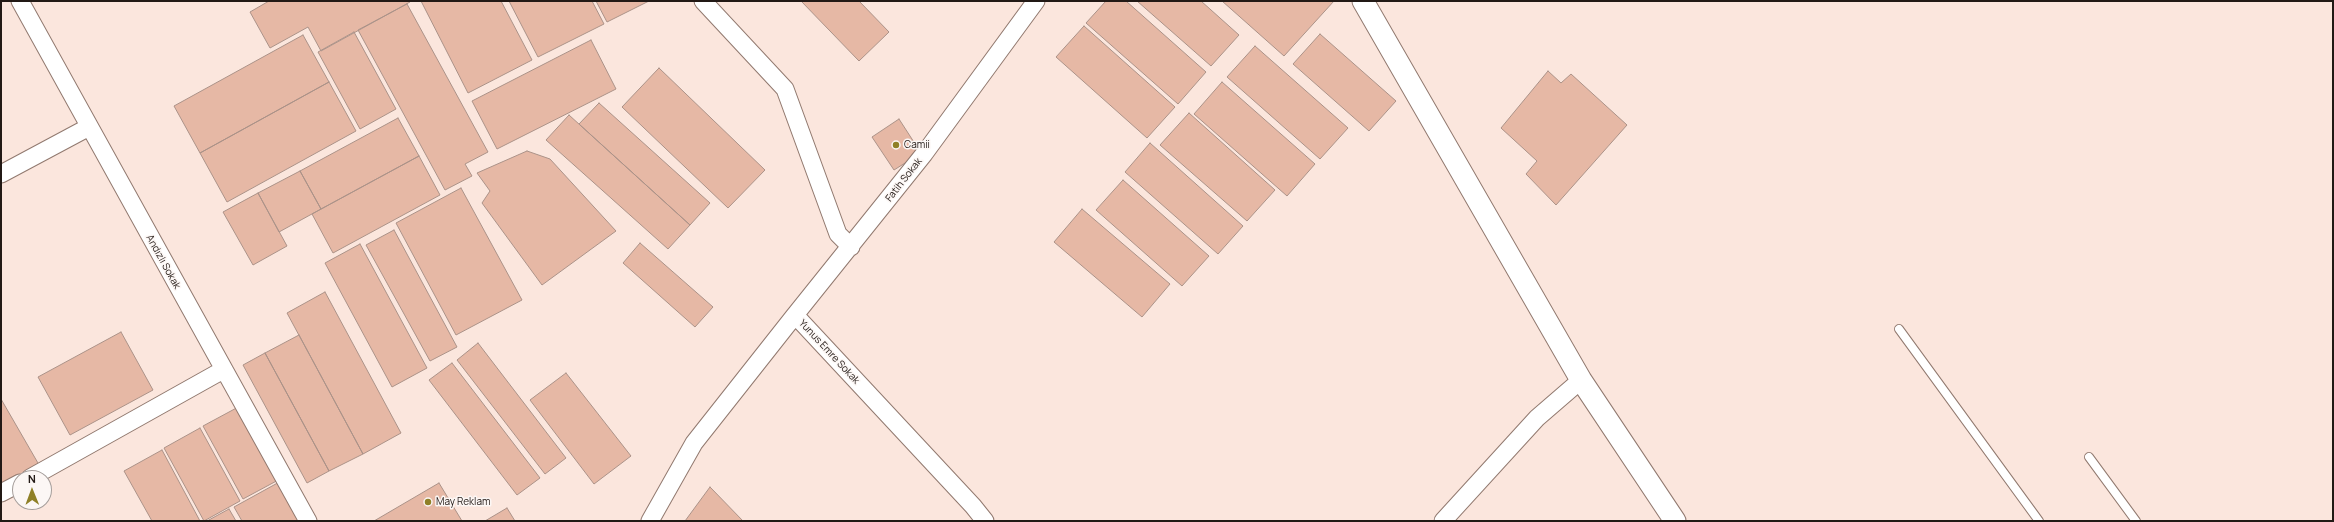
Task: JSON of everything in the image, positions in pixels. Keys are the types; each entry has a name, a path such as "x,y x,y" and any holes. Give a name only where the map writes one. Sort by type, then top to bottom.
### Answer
{"street":[{"name":"Andızlı Sokak","path":"20,1 308,521"},
{"path":"703,1 785,89 838,234 851,247"},
{"name":"Fatih Sokak","path":"795,315 924,154 1036,1"},
{"path":"1363,1 1580,380 1675,521"},
{"path":"1,174 89,127"},
{"name":"Yunus Emre Sokak","path":"650,521 694,443 795,315 973,506 985,521"},
{"path":"44,470 223,370"},
{"path":"1443,521 1537,418 1580,380"},
{"path":"1,493 12,487"}],"lane":[{"path":"1899,329 2039,521"},
{"path":"2089,457 2136,521"}],"building":[{"path":"269,1 410,2 321,51 308,27 270,48 250,12"},
{"path":"421,1 501,1 532,60 468,93"},
{"path":"509,1 592,1 604,24 538,57"},
{"path":"596,1 649,1 607,22"},
{"path":"801,1 859,1 889,32 859,61"},
{"path":"1106,1 1126,1 1206,72 1178,104 1086,23"},
{"path":"1137,1 1201,1 1239,35 1211,66"},
{"path":"1222,1 1334,1 1284,56"},
{"path":"407,4 488,152 465,164 472,176 445,190 358,30"},
{"path":"1084,26 1175,107 1147,138 1056,57"},
{"path":"354,32 396,109 360,129 318,52"},
{"path":"1320,34 1396,101 1369,131 1293,64"},
{"path":"303,35 329,82 200,153 174,106"},
{"path":"591,40 616,89 497,149 472,101"},
{"path":"1255,46 1348,128 1320,159 1227,77"},
{"path":"659,68 765,170 728,208 622,107"},
{"path":"1548,71 1561,83 1571,74 1627,125 1556,205 1526,174 1537,161 1501,128"},
{"path":"329,82 356,131 227,202 200,153"},
{"path":"1222,82 1315,164 1287,196 1194,114"},
{"path":"599,103 710,203 690,225 579,124"},
{"path":"1189,113 1275,190 1247,221 1160,145"},
{"path":"569,115 690,225 668,249 546,140"},
{"path":"398,118 419,156 321,209 300,171"},
{"name":"Camii","path":"899,119 921,153 894,170 872,137"},
{"path":"1150,143 1243,226 1218,254 1125,172"},
{"path":"527,151 550,159 616,231 542,285 482,203 490,191 477,173"},
{"path":"419,156 440,195 333,253 312,214"},
{"path":"300,171 321,209 279,232 258,193"},
{"path":"1123,180 1209,256 1182,286 1096,210"},
{"path":"461,188 522,300 456,335 396,223"},
{"path":"258,193 287,246 253,265 223,212"},
{"path":"1082,209 1170,284 1142,317 1054,242"},
{"path":"394,230 457,347 430,361 366,245"},
{"path":"640,243 713,307 695,327 623,263"},
{"path":"360,244 427,368 392,387 325,263"},
{"path":"325,292 401,433 363,454 287,313"},
{"path":"121,332 153,390 70,435 38,377"},
{"path":"299,335 363,454 329,471 265,353"},
{"path":"478,343 566,458 545,474 457,360"},
{"path":"265,353 329,471 307,483 243,365"},
{"path":"452,363 540,478 517,495 429,380"},
{"path":"566,373 631,456 594,484 530,400"},
{"path":"1,399 42,470 12,470 12,484 1,489"},
{"path":"242,405 282,478 243,499 203,426"},
{"path":"200,428 240,501 204,521 164,448"},
{"path":"162,450 200,521 152,521 124,471"},
{"path":"283,480 306,521 242,521 234,507"},
{"name":"May Reklam","path":"439,483 462,521 374,521"},
{"path":"710,487 743,521 685,521"},
{"path":"507,508 515,521 485,521"},
{"path":"229,509 236,521 207,521"}],"place":[{"name":"Camii","path":"896,145"},
{"name":"May Reklam","path":"428,502"}]}
